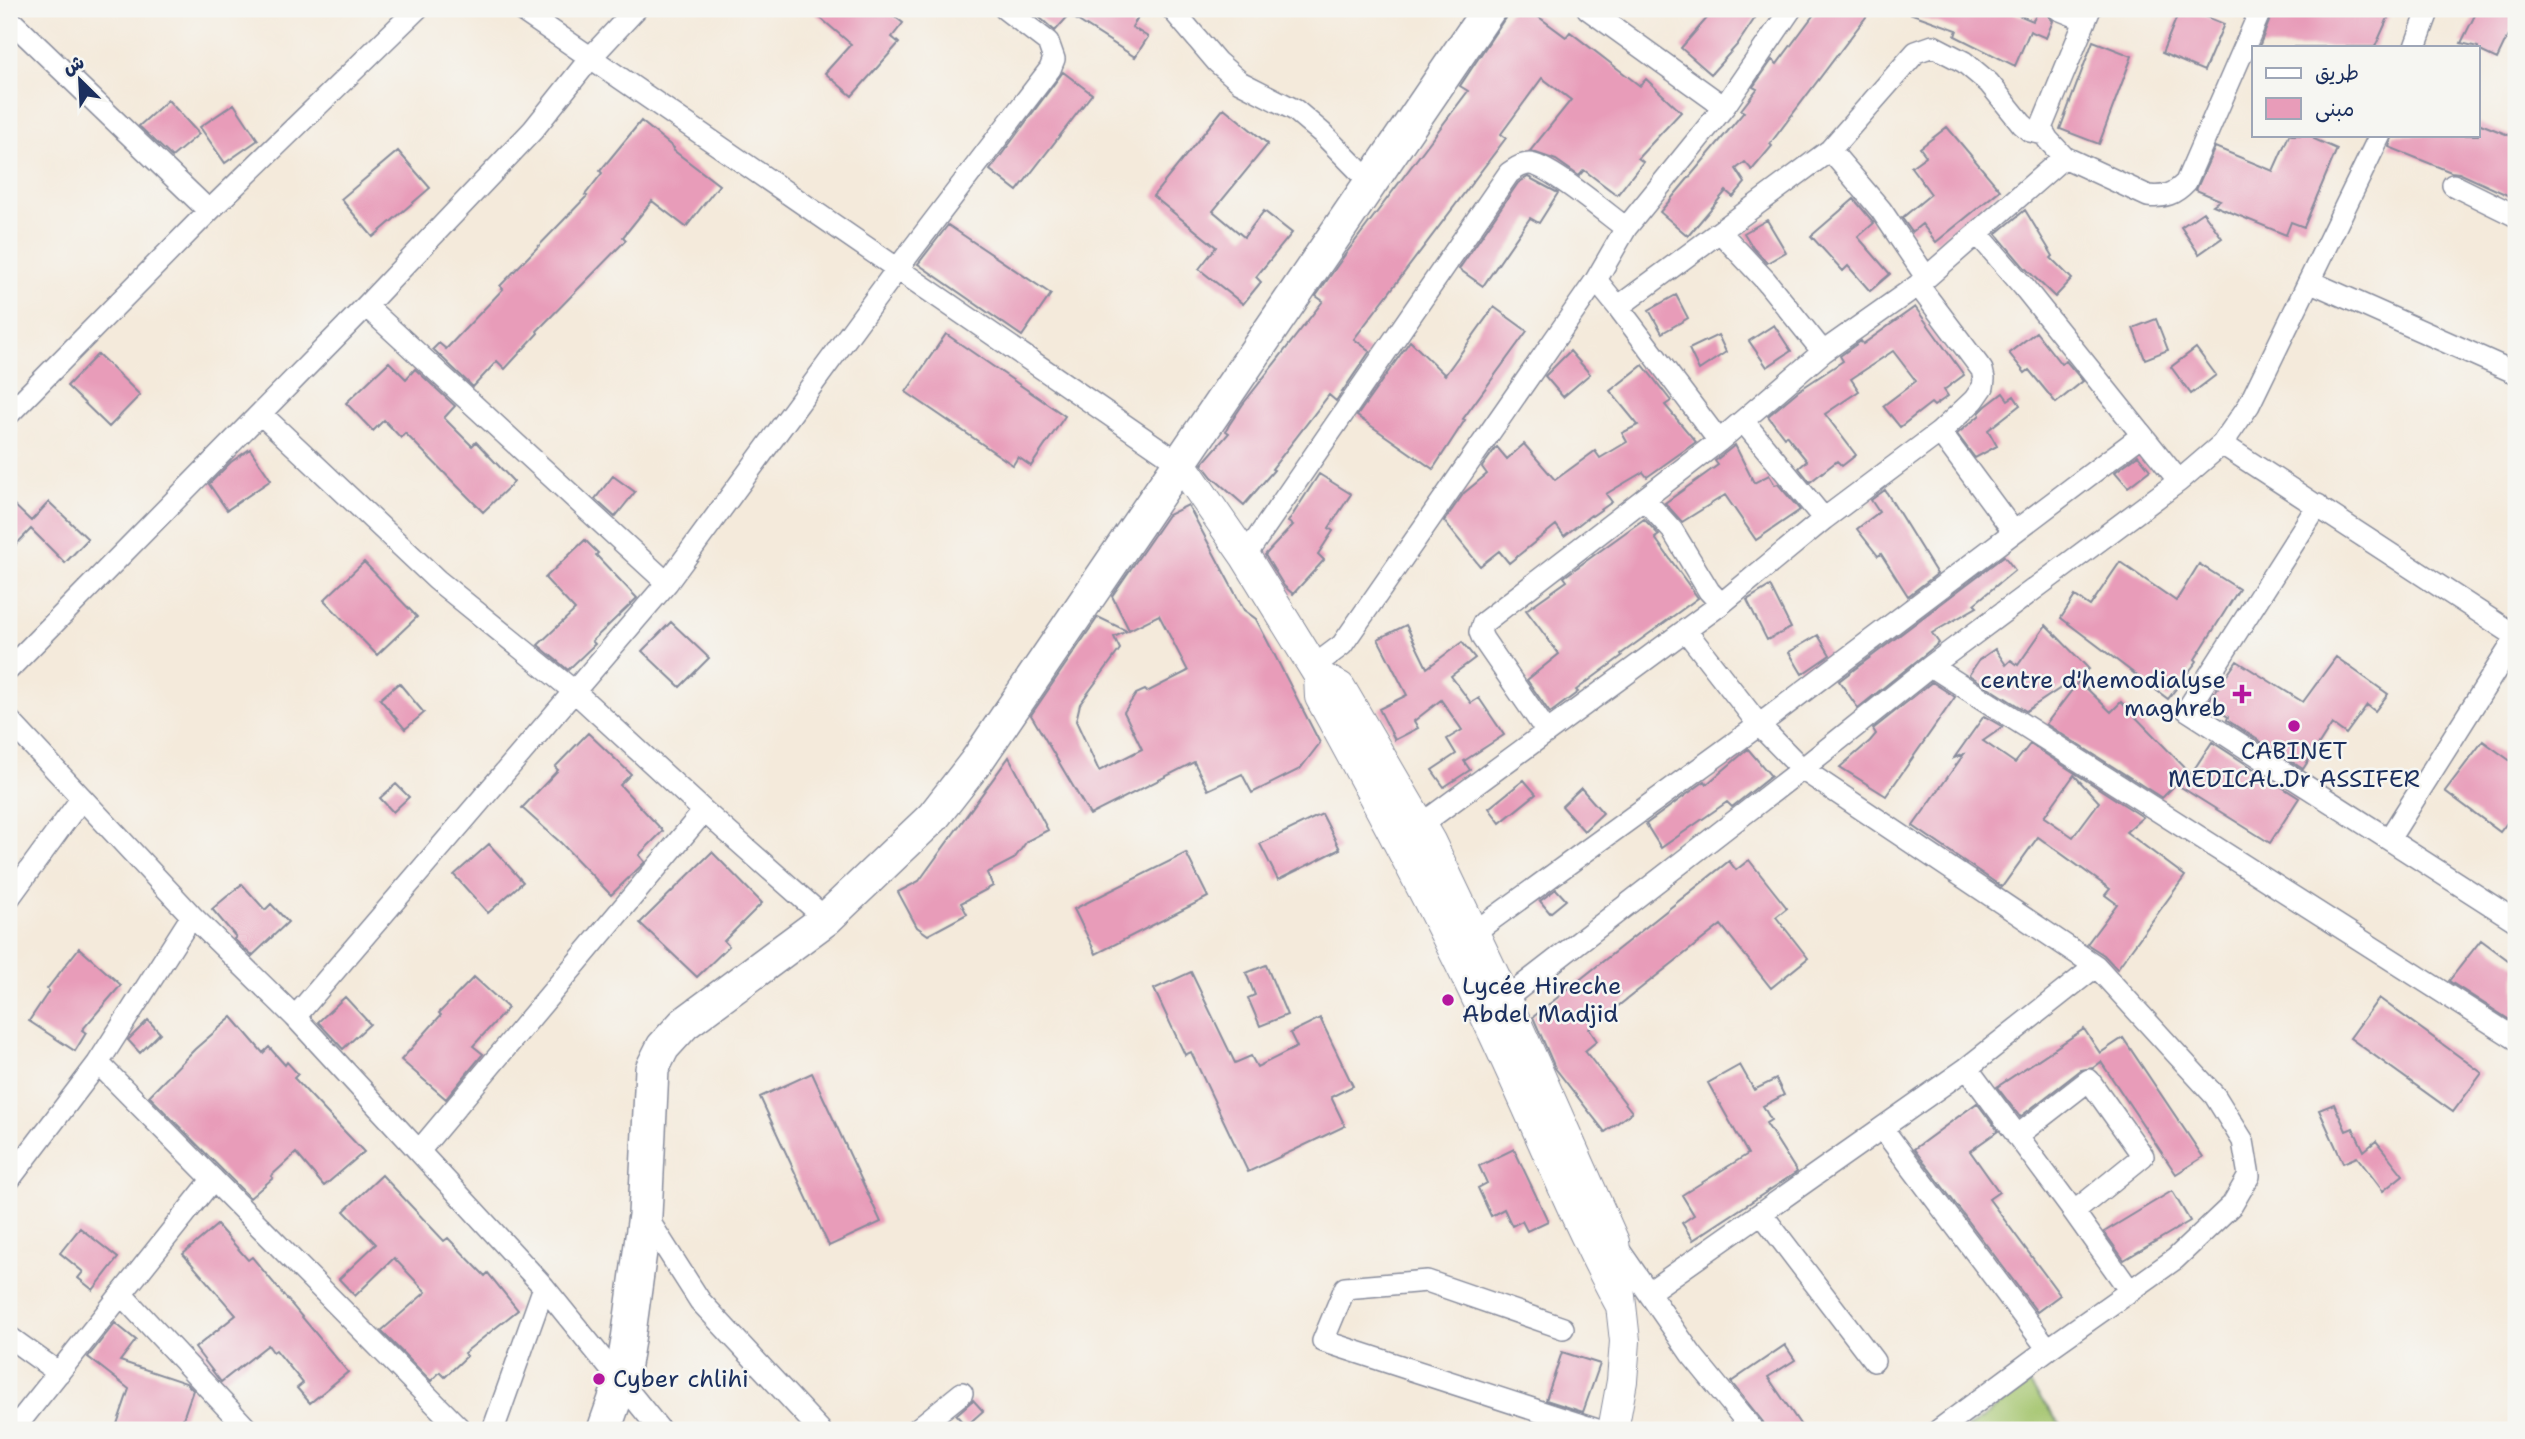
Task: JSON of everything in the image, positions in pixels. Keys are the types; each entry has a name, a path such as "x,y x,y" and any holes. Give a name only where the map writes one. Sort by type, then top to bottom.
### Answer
{"main road":[{"path":"604,1430 621,1382 645,1215 652,1069 663,1047 684,1024 826,919 933,817 976,762 1489,9"}],"street":[{"path":"9,414 209,211 417,9"},
{"path":"520,9 592,56 1181,464 1245,556 1317,671 1340,687 1409,833 1615,1242 1691,1354 1753,1430"},
{"path":"9,669 366,306 533,130 592,56 636,9"},
{"path":"295,1017 667,583 898,268 1050,69 1054,59 1048,42 1005,9"},
{"path":"1172,9 1217,62 1240,82 1295,110 1322,133 1371,183"},
{"path":"1317,671 1342,645 1596,279 1626,228 1724,107 1791,9"},
{"path":"2058,9 2088,15 2043,120 2041,128 2044,134 2064,158 2148,196 2161,197 2186,182 2261,9"},
{"path":"2415,46 2428,9"},
{"path":"1601,12 1724,107"},
{"path":"9,19 209,211"},
{"path":"1619,307 1830,150 1916,52 1933,46 1979,74 2022,124 2030,131 2044,134"},
{"path":"1495,1006 1931,666 2179,481 2222,444 2249,405 2380,136"},
{"path":"1409,833 1721,604 1824,519 1940,432 1974,400 1983,387 1982,370 1922,281 1881,210 1830,150"},
{"path":"1547,732 1491,653 1480,632 1480,626 1719,441 1823,352 1922,281 2064,158"},
{"path":"1245,556 1509,173 1531,163 1548,170 1626,228"},
{"path":"2453,185 2516,216"},
{"path":"1720,232 1766,281 1823,352"},
{"path":"1977,233 2023,286 2179,481"},
{"path":"1596,279 1719,441"},
{"path":"2309,281 2516,373"},
{"path":"366,306 667,583"},
{"path":"261,414 437,580 575,692 826,919"},
{"path":"1743,421 1824,519"},
{"path":"1940,432 2014,532"},
{"path":"1463,940 1759,724 2141,436"},
{"path":"2222,444 2516,637 2389,839"},
{"path":"1644,499 1672,530 1709,591 1721,604"},
{"path":"2318,505 2187,710 2516,921"},
{"path":"1686,631 1759,724 1802,769 2096,966 2215,1096 2243,1140 2249,1176 2232,1205 2175,1259 1939,1430"},
{"path":"1931,666 2516,1039"},
{"path":"9,720 192,916 295,1017 544,1287 660,1430"},
{"path":"9,898 82,798"},
{"path":"419,1151 704,811"},
{"path":"9,1180 98,1063 192,916"},
{"path":"1649,1292 1967,1068 2096,966"},
{"path":"1495,1006 1592,1253 1620,1306"},
{"path":"98,1063 461,1430"},
{"path":"1967,1068 2130,1291"},
{"path":"2017,1136 2089,1080 2143,1156 2074,1212"},
{"path":"1882,1128 2048,1349"},
{"path":"13,1430 213,1179"},
{"path":"1761,1213 1874,1361"},
{"path":"645,1215 701,1301 820,1430"},
{"path":"1613,1430 1622,1381 1625,1341 1615,1242"},
{"path":"1563,1328 1427,1281 1345,1289 1323,1341 1597,1430"},
{"path":"493,1430 544,1287"},
{"path":"121,1294 248,1430"},
{"path":"9,1337 59,1373"},
{"path":"916,1430 962,1393"}],"green space":[{"path":"2030,1384 2064,1430 1966,1430"}],"building":[{"path":"810,9 885,9 903,23 892,37 899,43 852,96 825,73 851,44"},
{"path":"1030,9 1143,9 1132,27 1148,37 1135,57 1069,15 1055,31"},
{"path":"1511,9 1528,9 1566,37 1570,32 1640,86 1646,79 1681,112 1638,158 1643,162 1617,195 1584,170 1579,176 1556,160 1530,151 1571,100 1542,78 1501,134 1506,138 1354,339 1370,351 1336,401 1329,395 1272,469 1274,470 1244,505 1212,477 1202,464 1229,433 1226,431 1243,404 1323,301 1316,296 1347,252 1468,91 1460,86"},
{"path":"1715,9 1761,9 1737,45 1711,74 1681,48"},
{"path":"1818,9 1872,9 1752,170 1745,162 1736,169 1745,183 1733,197 1726,191 1688,236 1660,212 1744,112 1741,110 1757,89 1753,87 1772,60 1777,64"},
{"path":"1904,9 2004,9 2033,21 2039,9 2053,21 2046,38 2030,31 2015,66 1955,36 1957,30"},
{"path":"2180,9 2187,9 2224,24 2204,71 2162,53"},
{"path":"2274,9 2392,9 2375,46 2259,46"},
{"path":"2478,9 2516,9 2516,19 2497,59 2480,51 2480,46 2461,43"},
{"path":"2093,41 2132,56 2099,144 2060,129"},
{"path":"1063,72 1092,94 1017,191 990,170"},
{"path":"168,100 199,134 172,157 139,126"},
{"path":"234,104 258,140 225,163 200,127"},
{"path":"1224,108 1268,144 1213,211 1244,237 1264,211 1292,233 1256,277 1261,282 1243,304 1199,269 1216,247 1153,196"},
{"path":"641,121 674,148 673,150 719,185 686,227 652,201 623,237 626,240 537,331 505,369 497,361 473,387 433,349 439,343 446,349 503,289 500,286 587,196 585,195 602,173 600,171"},
{"path":"2480,124 2516,138 2516,199 2459,173 2389,147 2393,136 2480,136"},
{"path":"1947,127 2000,190 1936,242 1922,224 1912,232 1902,218 1931,194 1911,167 1926,156 1920,148"},
{"path":"2289,136 2316,136 2314,139 2337,149 2304,227 2291,222 2286,235 2213,205 2220,200 2196,190 2215,147 2273,171"},
{"path":"398,151 430,188 373,237 341,199"},
{"path":"1528,177 1558,193 1539,223 1530,218 1483,286 1459,269 1518,183"},
{"path":"1854,199 1874,223 1858,237 1890,274 1870,291 1848,266 1843,271 1811,236"},
{"path":"2025,210 2053,256 2051,258 2072,279 2055,297 2024,267 1996,234"},
{"path":"2203,212 2222,238 2199,254 2181,227"},
{"path":"1767,220 1786,252 1767,263 1744,233"},
{"path":"948,225 1051,294 1022,336 918,264"},
{"path":"1676,295 1688,318 1662,333 1649,310"},
{"path":"1494,307 1527,331 1463,419 1465,420 1433,469 1357,416 1410,341 1445,375"},
{"path":"1915,307 1964,375 1944,390 1948,396 1934,406 1931,403 1900,427 1883,406 1916,381 1893,351 1851,379 1859,391 1825,414 1856,455 1842,466 1837,461 1810,482 1799,468 1807,461 1768,416 1798,391 1843,361 1840,356 1861,341 1863,344"},
{"path":"2156,319 2168,350 2145,359 2133,328"},
{"path":"1774,325 1791,351 1767,367 1749,341"},
{"path":"2036,332 2061,364 2066,361 2083,381 2056,403 2029,370 2025,373 2009,353"},
{"path":"946,334 1065,416 1031,466 1018,457 1013,465 906,392"},
{"path":"1718,335 1726,352 1699,370 1689,349"},
{"path":"2196,348 2216,375 2191,394 2171,367"},
{"path":"1570,351 1590,374 1563,397 1545,376"},
{"path":"98,354 140,395 109,427 67,386"},
{"path":"389,362 406,379 415,369 455,406 444,418 472,446 476,442 514,482 483,512 405,433 401,438 384,420 373,431 346,403"},
{"path":"1643,365 1671,401 1665,405 1696,442 1647,477 1643,472 1606,494 1612,502 1564,536 1556,525 1509,563 1499,551 1480,566 1444,521 1464,493 1487,474 1482,467 1495,449 1497,447 1507,459 1524,444 1555,480 1595,451 1600,458 1627,442 1622,433 1638,425 1610,391"},
{"path":"2003,393 2008,400 2014,396 2020,405 1988,430 1997,446 1975,458 1957,434"},
{"path":"1735,445 1754,483 1769,475 1775,485 1778,484 1800,510 1756,540 1725,495 1682,522 1665,503 1718,465 1715,461"},
{"path":"250,449 271,480 227,510 209,484 231,462"},
{"path":"2138,455 2150,470 2128,487 2115,472"},
{"path":"1319,474 1351,494 1329,528 1333,531 1318,554 1324,560 1293,594 1284,586 1265,555 1293,525 1288,522"},
{"path":"613,476 635,492 615,517 595,499"},
{"path":"1885,490 1937,574 1908,596 1881,554 1878,556 1857,529 1879,512 1871,500"},
{"path":"9,500 31,521 49,502 88,539 65,563 31,529 9,552"},
{"path":"1188,505 1244,610 1256,619 1320,743 1300,769 1252,793 1242,774 1208,790 1194,762 1090,815 1031,715 1098,617 1127,631 1114,637 1120,649 1080,704 1076,721 1099,771 1142,749 1124,712 1136,694 1145,690 1147,692 1188,671 1159,615 1129,630 1112,596 1168,515"},
{"path":"1644,519 1659,535 1655,538 1698,598 1621,654 1622,656 1550,713 1527,680 1559,654 1526,610 1567,581 1564,577"},
{"path":"585,540 637,598 592,641 595,644 568,670 538,645 575,610 545,578"},
{"path":"2004,556 2015,570 1974,604 1977,607 1932,633 1939,643 1858,708 1839,681"},
{"path":"364,562 417,617 377,655 324,600"},
{"path":"2120,562 2176,601 2199,564 2239,589 2195,659 2197,661 2168,699 2061,618 2075,596 2090,606"},
{"path":"1770,586 1791,628 1767,640 1747,600"},
{"path":"671,622 709,658 680,687 642,651"},
{"path":"1406,625 1427,668 1462,642 1475,658 1451,676 1471,703 1479,698 1504,735 1464,761 1470,770 1444,787 1432,770 1456,754 1447,739 1462,730 1441,700 1414,721 1418,728 1395,740 1379,709 1407,695 1378,639"},
{"path":"2046,625 2089,669 2026,711 1969,675 1979,660 1995,649 2006,665 2011,660 2018,665"},
{"path":"1818,635 1830,655 1802,674 1789,652"},
{"path":"2336,657 2388,694 2375,711 2367,705 2346,734 2332,724 2303,769 2227,720 2228,717 2207,703 2237,661 2303,702"},
{"path":"2079,681 2111,712 2121,702 2191,774 2212,742 2299,798 2270,843 2176,784 2162,798 2046,724"},
{"path":"1932,682 1955,697 1886,796 1840,767 1870,741 1876,734 1873,729"},
{"path":"399,683 424,713 405,729 380,699"},
{"path":"1984,716 2003,727 1983,741 2015,763 2030,744 2143,817 2126,832 2185,876 2117,969 2104,955 2087,944 2117,904 2105,895 2110,889 2038,837 2002,887 1913,826 1964,754 1954,758","holes":["2074,775 2099,802 2073,837 2044,817"]},
{"path":"588,733 631,774 620,785 663,831 639,855 645,862 611,895 561,843 522,808 558,770 555,767"},
{"path":"2483,741 2516,765 2516,811 2500,832 2445,791"},
{"path":"1748,749 1771,776 1732,807 1727,802 1661,848 1646,824 1705,781 1707,784"},
{"path":"1009,757 1048,830 1027,841 1014,859 987,873 993,886 961,903 967,914 928,935 917,927 898,892 919,881"},
{"path":"1524,780 1536,794 1500,823 1489,808"},
{"path":"396,784 409,797 393,812 380,798"},
{"path":"1581,788 1603,813 1584,831 1562,806"},
{"path":"1322,814 1340,849 1278,880 1260,844"},
{"path":"489,844 523,882 488,913 454,875"},
{"path":"712,852 762,903 724,941 729,946 697,977 640,923"},
{"path":"1186,853 1208,897 1096,954 1074,909"},
{"path":"1749,860 1787,908 1776,917 1808,958 1771,988 1721,925 1589,1029 1597,1041 1585,1051 1632,1112 1605,1132 1555,1068 1533,1017 1729,861 1736,870"},
{"path":"242,884 265,910 271,904 288,922 252,956 234,939 236,937 212,909"},
{"path":"1556,889 1566,900 1550,913 1540,901"},
{"path":"2481,940 2516,966 2516,1024 2449,981"},
{"path":"79,948 121,985 82,1030 86,1033 75,1051 29,1021 49,991 47,989"},
{"path":"1266,965 1287,1015 1260,1026 1248,998 1255,995 1246,973"},
{"path":"1191,972 1235,1063 1251,1056 1257,1067 1297,1047 1290,1033 1320,1018 1353,1086 1331,1097 1345,1126 1248,1172 1191,1052 1185,1055 1154,989"},
{"path":"474,977 508,1008 473,1046 483,1054 446,1099 401,1060 441,1015 439,1013"},
{"path":"345,997 370,1024 343,1049 318,1022"},
{"path":"2379,998 2482,1073 2453,1112 2350,1038"},
{"path":"232,1017 263,1053 269,1047 285,1065 287,1062 298,1074 294,1078 364,1152 324,1186 296,1153 250,1198 149,1096 195,1049"},
{"path":"148,1020 160,1033 140,1053 128,1040"},
{"path":"2084,1029 2100,1053 2123,1038 2203,1157 2176,1174 2101,1062 2093,1068 2081,1070 2020,1117 1997,1087"},
{"path":"1740,1065 1754,1090 1776,1079 1784,1095 1763,1106 1771,1120 1766,1123 1797,1172 1693,1240 1682,1223 1694,1215 1682,1195 1748,1154 1708,1083"},
{"path":"812,1073 881,1222 829,1246 760,1097"},
{"path":"1977,1103 1998,1131 1970,1151 1999,1192 1989,1199 2060,1295 2037,1312 1914,1149"},
{"path":"2334,1104 2346,1131 2353,1128 2364,1151 2376,1141 2403,1175 2383,1191 2357,1157 2343,1163 2319,1110"},
{"path":"1514,1149 1548,1221 1527,1231 1522,1221 1512,1226 1504,1209 1491,1216 1478,1188 1487,1183 1479,1166"},
{"path":"382,1175 444,1241 448,1238 485,1276 488,1273 518,1310 464,1353 467,1356 445,1377 440,1372 431,1381 381,1331 426,1292 394,1258 355,1296 339,1279 376,1244 344,1211"},
{"path":"2172,1191 2190,1221 2124,1260 2104,1232"},
{"path":"217,1225 248,1260 252,1257 348,1372 310,1403 297,1388 303,1383 276,1350 273,1352 268,1345 221,1382 195,1348 236,1315 183,1254"},
{"path":"80,1228 118,1258 93,1290 78,1278 83,1272 60,1253"},
{"path":"115,1323 136,1340 120,1361 186,1383 193,1390 179,1430 155,1430 136,1424 134,1430 115,1430 129,1389 88,1357"},
{"path":"1785,1345 1795,1360 1768,1377 1804,1430 1766,1430 1763,1422 1731,1382"},
{"path":"1562,1352 1600,1364 1583,1412 1546,1400"},
{"path":"973,1400 983,1411 966,1426 956,1415"}],"place":[{"name":"centre d'hemodialyse maghreb","path":"2242,694"},
{"name":"CABINET MEDICAL.Dr ASSIFER","path":"2294,726"},
{"name":"Lycée Hireche Abdel Madjid","path":"1448,1000"},
{"name":"Cyber chlihi","path":"599,1379"}]}
